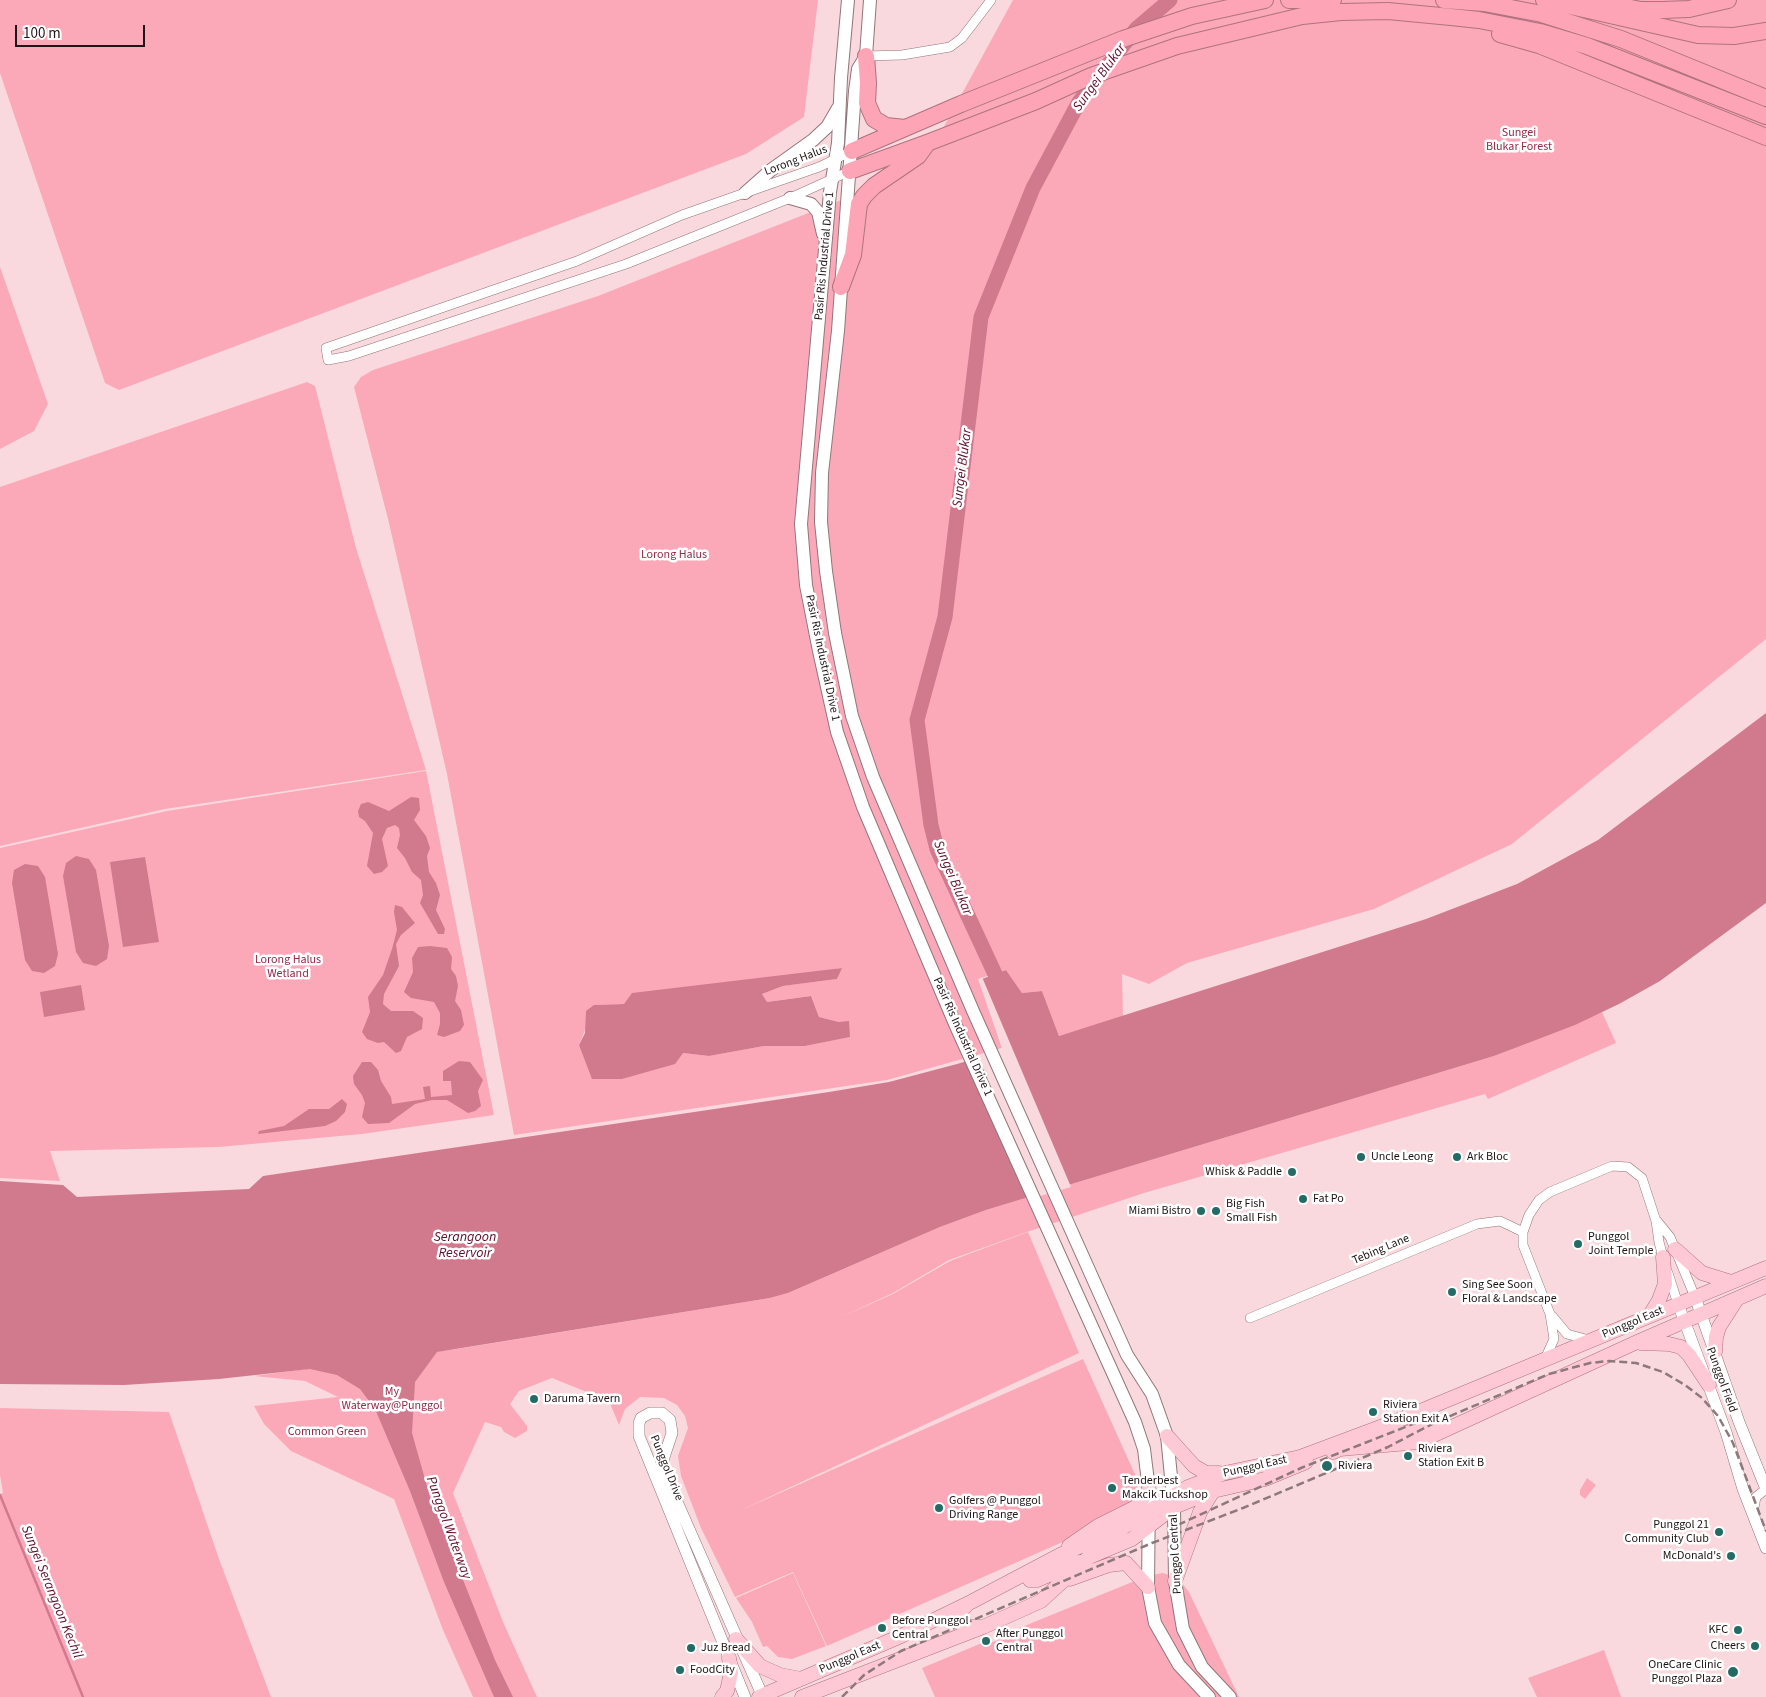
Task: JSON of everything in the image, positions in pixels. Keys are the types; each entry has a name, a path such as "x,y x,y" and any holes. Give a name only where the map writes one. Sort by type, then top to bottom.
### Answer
{"highway":[{"path":"852,151 961,104 1123,39 1192,16 1265,0"},
{"path":"1289,0 1333,0"},
{"path":"1588,0 1640,10 1689,9 1728,0"},
{"path":"850,170 928,143 1124,64 1176,46 1302,16 1341,12 1442,8 1484,3 1543,7 1698,35 1734,36 1766,31"},
{"path":"1543,7 1766,98"},
{"path":"1442,8 1587,46 1766,116"},
{"path":"1442,8 1539,45 1766,137"},
{"path":"866,56 867,103 874,119 886,126 906,128"},
{"path":"841,287 853,255 857,217 862,200 874,186 918,156 928,143"}],"main road":[{"name":"Pasir Ris Industrial Drive 1","path":"848,0 840,105 800,524 806,585 838,732 863,807 955,1024 1067,1272"},
{"name":"Pasir Ris Industrial Drive 1","path":"870,0 866,56 858,69 838,331 822,473 821,522 838,652 852,716 874,777 973,1011 1085,1264"},
{"path":"745,193 770,170 813,140 827,127 840,105"},
{"path":"790,198 811,204 818,212 826,246"},
{"path":"1650,1315 1659,1300 1665,1284 1669,1253 1702,1273 1731,1282"},
{"name":"Punggol Central","path":"1085,1264 1126,1355 1152,1394 1167,1436 1173,1501 1174,1581 1184,1629 1202,1667 1230,1697"},
{"name":"Punggol East","path":"804,1696 983,1627 1041,1601 1089,1558 1132,1539 1149,1520 1188,1487 1225,1473 1300,1457 1448,1399 1766,1268"},
{"name":"Punggol Central","path":"1067,1272 1135,1422 1144,1449 1150,1490 1148,1587 1155,1623 1179,1665 1209,1697"},
{"name":"Punggol East","path":"1173,1501 1265,1478 1340,1449 1419,1442 1637,1342 1766,1286"},
{"path":"1715,1352 1719,1327 1737,1298"},
{"path":"1637,1342 1669,1344 1680,1348 1689,1355 1709,1385"},
{"path":"1448,1399 1440,1411 1440,1416 1442,1420 1453,1425"},
{"path":"1167,1436 1194,1466 1206,1473 1225,1473"},
{"path":"1062,1554 1074,1540 1136,1507 1150,1490"},
{"path":"1174,1581 1200,1512 1214,1491"},
{"name":"Punggol East","path":"762,1696 972,1602 1062,1554 1149,1520"},
{"path":"1026,1574 1030,1580 1037,1580 1089,1558"},
{"path":"1062,1582 1109,1564 1126,1563 1148,1587"},
{"path":"972,1602 957,1614 958,1622 969,1627 983,1627"},
{"path":"736,1640 760,1666 780,1675 800,1679"},
{"path":"722,1697 727,1691 731,1673 729,1658"}],"street":[{"path":"866,56 910,54 950,47 962,38 991,0"},
{"name":"Lorong Halus","path":"790,198 626,264 349,356 328,360 326,348 577,261 682,216 852,151"},
{"path":"790,198 850,170"},
{"name":"Punggol Field","path":"1523,1232 1534,1206 1550,1192 1612,1166 1628,1167 1642,1178 1669,1253 1695,1297 1738,1422 1766,1489"},
{"name":"Tebing Lane","path":"1250,1318 1477,1224 1500,1221 1523,1232"},
{"name":"Punggol Field","path":"1656,1221 1670,1237 1669,1253 1678,1304 1726,1432 1743,1489 1766,1548"},
{"path":"1523,1232 1525,1255 1550,1314 1554,1339 1544,1360"},
{"path":"1550,1314 1566,1334 1591,1340"},
{"name":"Punggol Drive","path":"745,1697 639,1436 639,1422 641,1418 650,1413 662,1413 670,1420 672,1434 664,1457 663,1470 762,1696"},
{"path":"1738,1422 1753,1441 1766,1469"},
{"path":"1753,1513 1756,1497 1766,1489"}],"green space":[{"path":"0,0 818,0 804,117 746,154 119,390 105,383 0,73"},
{"name":"Sungei Blukar Forest","path":"1013,0 1766,0 1766,639 1512,844 1374,909 1187,963 1149,984 1122,974 1123,1017 1059,1036 1042,991 1022,993 1006,970 978,979 1002,1048 887,1080 514,1135 447,774 388,519 354,387 361,377 373,370 598,296 887,182 928,156","holes":["841,968 837,979 783,986 762,994 767,1002 811,996 819,1017 839,1022 849,1037 805,1046 764,1046 709,1056 683,1053 622,1079 579,1045 595,1005 624,1004"]},
{"path":"0,267 48,404 34,431 0,449"},
{"path":"307,382 315,386 356,548 426,770 165,809 0,846 0,487"},
{"name":"Lorong Halus Wetland","path":"426,771 494,1115 362,1134 219,1147 50,1151 60,1181 0,1178 0,848 167,811"},
{"path":"1602,1012 1616,1043 1488,1099 1485,1094 1144,1193 1027,1232 949,1260 893,1293 841,1317 893,1294 950,1261 1028,1232 1079,1353 739,1511 1083,1359 1138,1481 1136,1501 1126,1514 827,1646 793,1572 735,1597 701,1528 681,1476 678,1456 688,1428 685,1416 677,1405 664,1398 640,1397 625,1409 619,1425 609,1401 552,1378 519,1391 510,1404 527,1426 527,1431 515,1438 504,1432 501,1427 485,1422 453,1493 503,1622 537,1697 473,1697 443,1630 394,1499 291,1451 264,1424 254,1406 338,1397 305,1381 254,1376 457,1349 770,1298 788,1293 940,1227 986,1210 1494,1056"},
{"path":"0,1408 169,1412 219,1559 271,1697 0,1697 0,1494 3,1493 0,1475"},
{"path":"1587,1478 1596,1485 1585,1499 1580,1495 1580,1490"},
{"path":"793,1573 826,1646 792,1659 778,1657 767,1646 763,1647 752,1622 736,1598"},
{"path":"1163,1573 1178,1578 1189,1592 1239,1697 935,1697 922,1668 982,1643 987,1644 1010,1636 1012,1631 1147,1576"},
{"path":"1604,1650 1621,1697 1537,1697 1528,1678"}],"water":[{"name":"Serangoon Reservoir","path":"1766,713 1766,903 1660,981 1619,1004 1575,1025 1494,1056 986,1210 940,1227 788,1293 770,1298 437,1352 415,1382 412,1433 430,1497 495,1660 513,1697 494,1697 444,1582 410,1491 375,1409 360,1389 337,1375 310,1369 219,1379 124,1385 0,1384 0,1181 63,1185 77,1197 249,1189 263,1176 829,1092 889,1082 957,1064 1005,1050 982,979 1006,970 1022,993 1042,991 1059,1036 1426,919 1517,884 1598,840"},
{"path":"411,797 419,798 420,810 414,820 426,836 430,848 427,856 429,872 436,883 440,895 436,910 445,929 444,934 438,934 420,903 423,895 421,880 412,872 397,848 400,835 399,828 395,825 387,828 382,839 388,866 382,872 374,874 367,866 373,833 365,821 359,817 358,811 361,804 368,802 389,811"},
{"path":"76,856 89,859 96,870 109,946 107,959 96,966 83,963 76,952 63,876 66,863"},
{"path":"145,857 159,942 123,947 110,862"},
{"path":"25,864 38,866 45,877 58,954 55,966 44,973 32,971 25,960 12,883 14,870"},
{"path":"395,905 402,907 415,923 401,935 396,944 399,966 384,994 383,1004 391,1011 413,1011 423,1018 422,1029 407,1037 401,1051 396,1053 384,1042 378,1043 367,1039 362,1032 370,1012 368,997 383,975 397,930 394,912"},
{"path":"418,947 447,948 452,957 451,969 456,976 458,986 455,1001 461,1010 464,1025 460,1031 444,1037 437,1035 440,1013 434,1002 411,998 404,992 413,972 412,958"},
{"path":"842,968 837,979 783,986 762,994 767,1002 811,996 819,1017 839,1022 849,1021 850,1037 805,1046 764,1046 709,1056 683,1053 675,1064 622,1079 592,1079 579,1045 585,1033 586,1011 594,1005 624,1004 632,993"},
{"path":"81,985 85,1010 44,1017 40,992"},
{"path":"459,1061 470,1062 483,1080 478,1091 481,1106 475,1111 468,1113 447,1100 432,1100 415,1104 389,1123 368,1124 362,1117 365,1103 354,1084 353,1076 362,1062 371,1062 378,1070 381,1081 391,1097 392,1104 425,1099 423,1087 430,1086 431,1097 452,1095 451,1081 443,1081 443,1071"},
{"path":"342,1099 347,1104 345,1112 336,1121 325,1126 258,1134 259,1131 284,1126 309,1109 329,1109"}],"pier":[{"path":"982,977 1071,1187 1030,1199 967,1059 1002,1048 979,980"}],"waterway":[{"name":"Sungei Blukar","path":"995,974 937,849 931,825 917,720 945,617 981,317 1033,188 1079,102 1136,29 1170,0"},
{"name":"Sungei Serangoon Kechil","path":"0,1495 83,1697"}],"railway":[{"path":"842,1697 864,1675 901,1651 1152,1543 1243,1508 1388,1447 1436,1422 1549,1374 1590,1363 1609,1361 1636,1363 1663,1372 1702,1398 1718,1416 1733,1443 1766,1531"},
{"path":"1167,1530 1301,1468 1441,1413"}],"place":[{"name":"Uncle Leong","path":"1361,1157"},
{"name":"Ark Bloc","path":"1457,1157"},
{"name":"Whisk & Paddle","path":"1292,1172"},
{"name":"Fat Po","path":"1303,1199"},
{"name":"Miami Bistro","path":"1201,1211"},
{"name":"Big Fish Small Fish","path":"1216,1211"},
{"name":"Punggol Joint Temple","path":"1578,1244"},
{"name":"Sing See Soon Floral & Landscape","path":"1452,1292"},
{"name":"Daruma Tavern","path":"534,1399"},
{"name":"Riviera Station Exit A","path":"1373,1412"},
{"name":"Riviera Station Exit B","path":"1408,1456"},
{"name":"Riviera","path":"1327,1466"},
{"name":"Tenderbest Makcik Tuckshop","path":"1112,1488"},
{"name":"Golfers @ Punggol Driving Range","path":"939,1508"},
{"name":"Punggol 21 Community Club","path":"1719,1532"},
{"name":"McDonald's","path":"1731,1556"},
{"name":"Before Punggol Central","path":"882,1628"},
{"name":"KFC","path":"1738,1630"},
{"name":"After Punggol Central","path":"986,1641"},
{"name":"Cheers","path":"1755,1646"},
{"name":"Juz Bread","path":"691,1648"},
{"name":"FoodCity","path":"680,1670"},
{"name":"OneCare Clinic Punggol Plaza","path":"1733,1672"}],"park label":[{"name":"My Waterway@Punggol","path":"392,1399"},
{"name":"Common Green","path":"327,1432"}],"water label":[{"name":"Punggol Waterway","path":"448,1528"}]}
